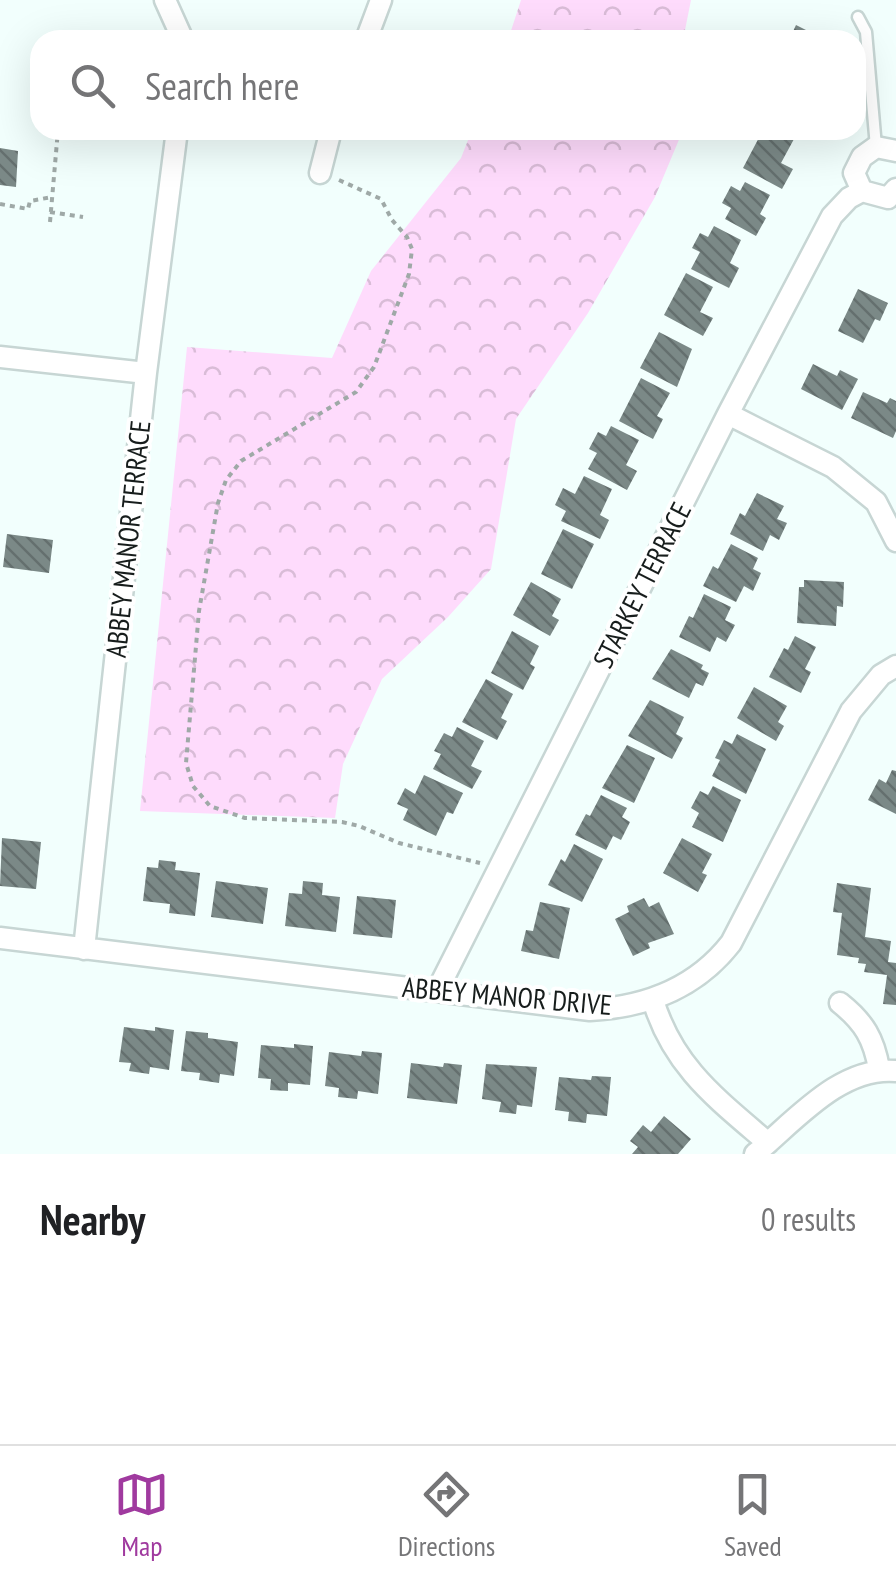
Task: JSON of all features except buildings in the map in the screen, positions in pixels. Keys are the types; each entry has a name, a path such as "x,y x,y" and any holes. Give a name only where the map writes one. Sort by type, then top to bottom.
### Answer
{"street":[{"path":"165,0 178,30"},
{"path":"370,30 382,0"},
{"name":"ABBEY MANOR TERRACE","path":"84,949 146,373 176,140"},
{"path":"320,172 328,140"},
{"path":"886,149 862,156 854,172 862,191 888,198 896,189"},
{"name":"STARKEY TERRACE","path":"438,991 832,216 862,191"},
{"path":"0,357 146,373"},
{"path":"728,414 833,467 876,502 896,541"},
{"name":"ABBEY MANOR DRIVE","path":"0,938 590,1010 622,1008 653,1000 713,966 731,943 851,711 881,676 896,666"},
{"path":"653,1000 662,1031 682,1062 762,1148 845,1080 888,1070 867,1028 840,1003"}],"lane":[{"path":"858,17 865,30"},
{"path":"866,32 886,149"}],"path":[{"path":"50,222 57,140"},
{"path":"320,172 380,199 407,237 412,250 409,274 374,367 356,392 241,461 226,480 218,502 199,611 186,763 192,786 210,806 246,818 359,826 399,843 499,868"},
{"path":"0,204 28,208 37,197 52,196"},
{"path":"50,212 83,217"}],"green space":[{"path":"521,0 691,0 685,30 511,30"},
{"path":"468,140 679,140 655,197 588,313 516,419 491,569 448,617 382,679 343,764 335,818 140,811 187,347 332,358 371,271 461,158"}]}
